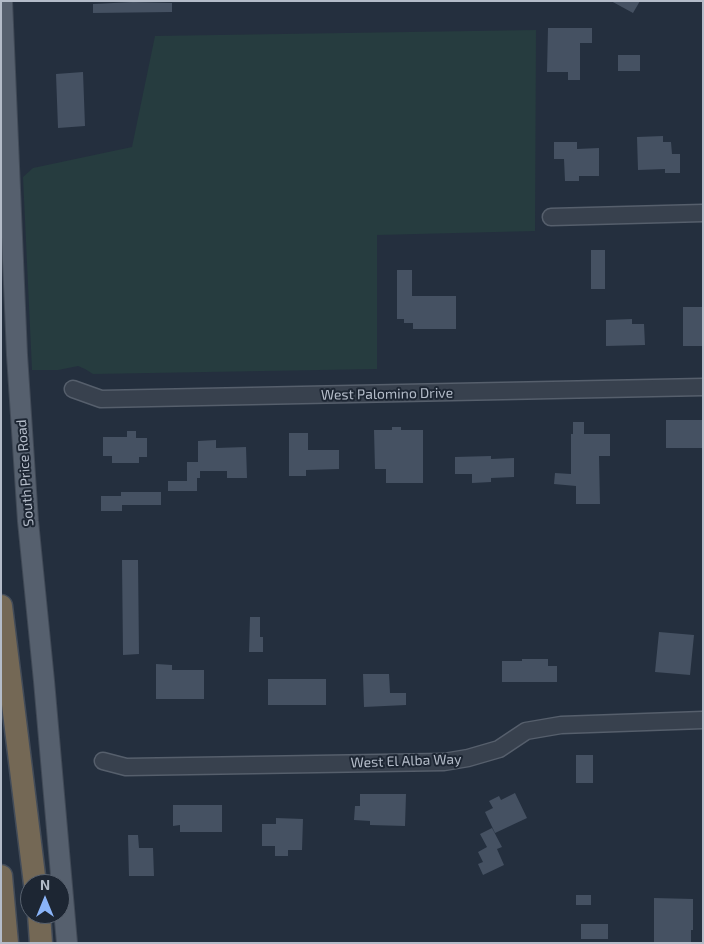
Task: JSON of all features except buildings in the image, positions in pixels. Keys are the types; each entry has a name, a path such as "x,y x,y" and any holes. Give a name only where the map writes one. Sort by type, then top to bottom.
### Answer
{"highway":[{"path":"1,606 34,874"},
{"path":"1,876 7,943"},
{"path":"39,924 41,943"}],"main road":[{"name":"South Price Road","path":"2,1 17,355 28,521 49,729 67,943"}],"street":[{"path":"551,217 703,213"},
{"name":"West Palomino Drive","path":"73,389 102,399 703,387"},
{"name":"West El Alba Way","path":"103,761 126,767 444,762 499,750 526,731 561,725 703,720"}],"green space":[{"path":"536,30 535,231 377,235 377,369 93,374 78,366 58,370 32,370 23,177 33,168 132,147 155,36"}]}
